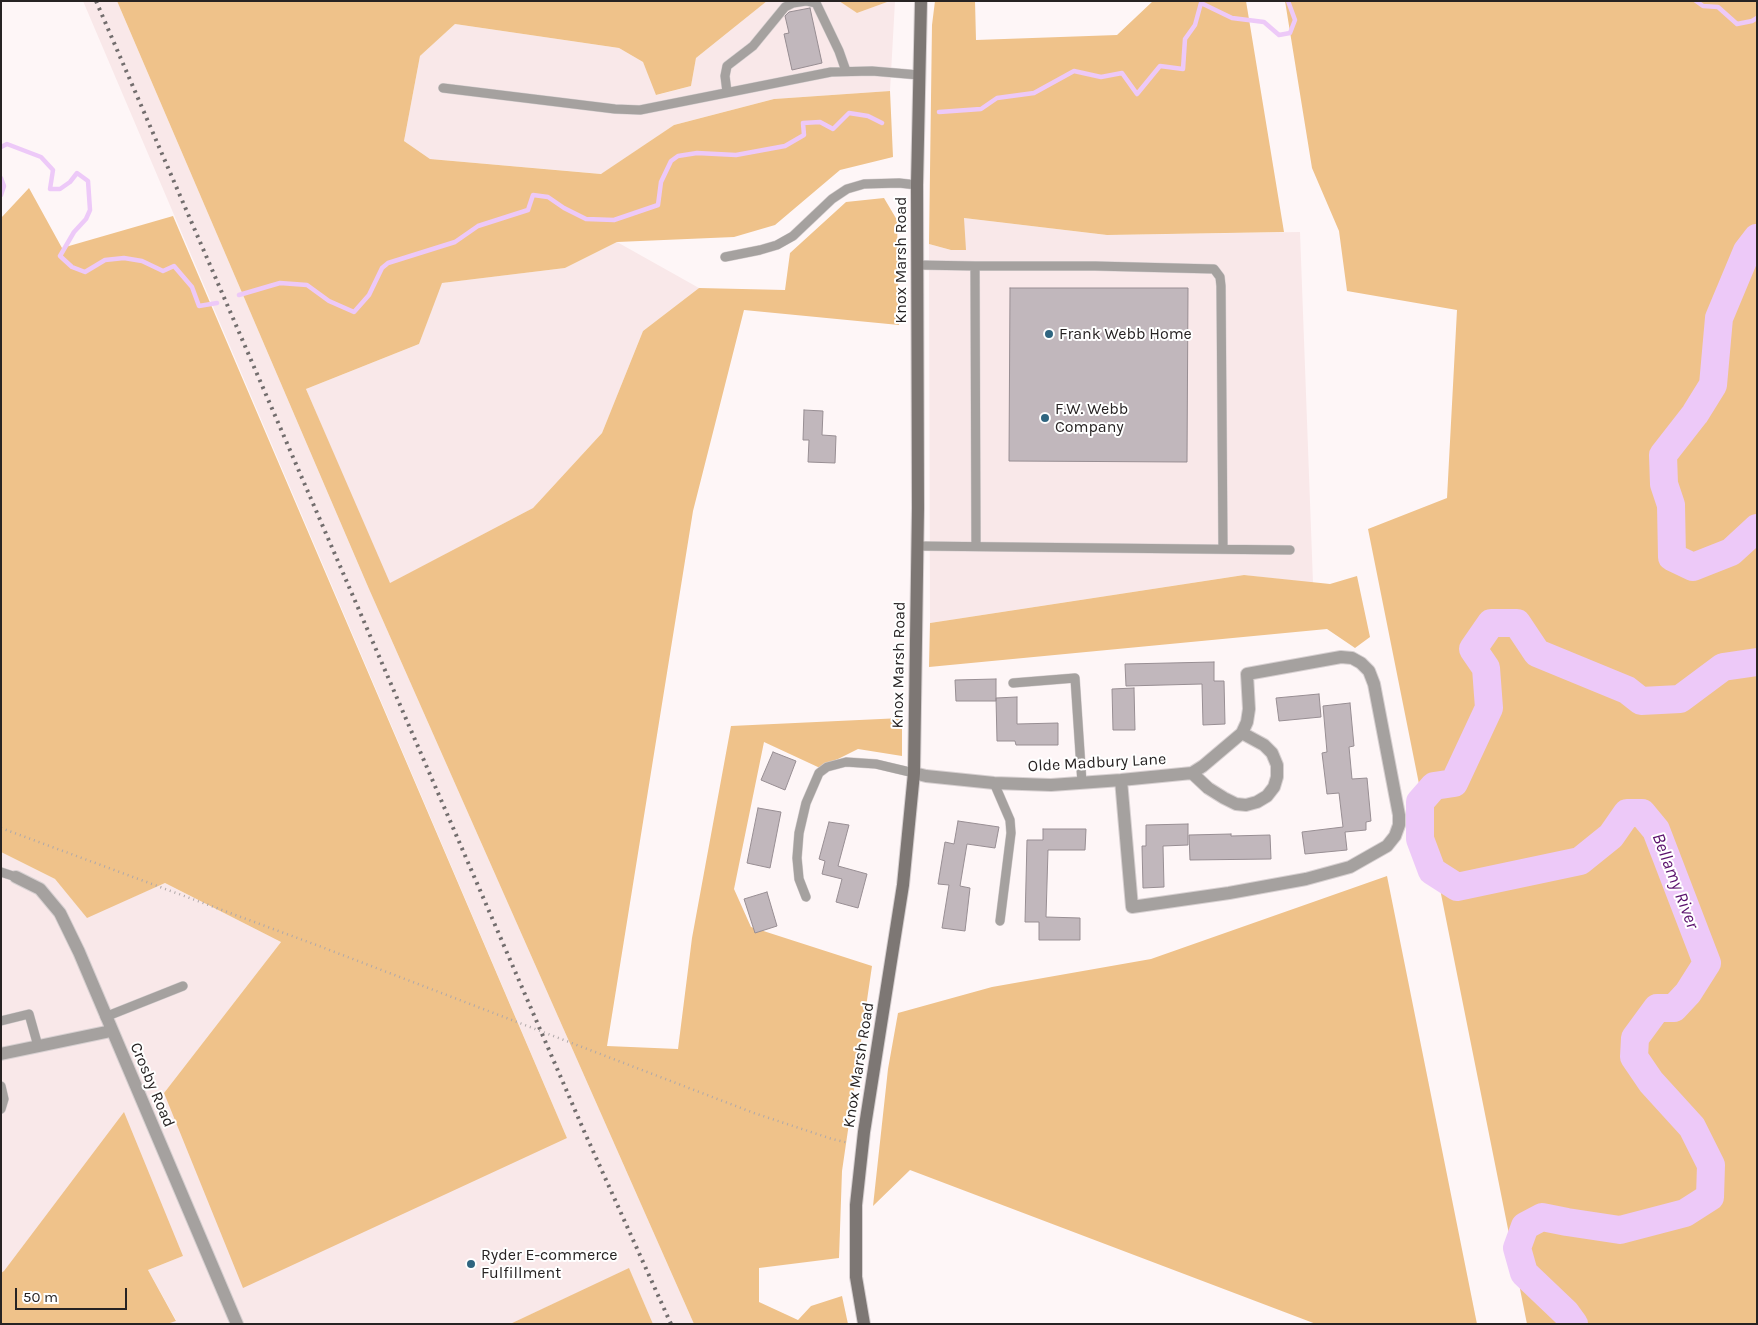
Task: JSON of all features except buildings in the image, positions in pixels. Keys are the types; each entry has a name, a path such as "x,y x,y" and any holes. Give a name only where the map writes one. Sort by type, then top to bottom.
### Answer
{"main road":[{"name":"Knox Marsh Road","path":"864,1324 856,1277 856,1205 863,1146 903,885 914,773 917,546 917,185 921,1"}],"street":[{"path":"1121,780 1132,907 1229,893 1314,876 1350,866 1387,846 1395,836 1399,825 1399,815 1374,684 1369,671 1361,663 1352,658 1342,657 1247,674 1248,722 1242,733 1192,773 1208,788 1236,804 1246,805 1257,802 1267,796 1274,787 1277,765 1272,754 1264,745 1242,733"},
{"name":"Olde Madbury Lane","path":"914,773 994,783 1052,785 1192,773"},
{"name":"Crosby Road","path":"16,877 40,889 60,913 79,952 237,1324"},
{"path":"1,1054 111,1031"}],"lane":[{"path":"727,92 725,76 727,66 753,46 785,7 793,3 807,1 816,3 839,51 846,72"},
{"path":"443,88 615,109 640,110 831,72 872,71 919,76"},
{"path":"725,257 777,245 793,236 832,199 847,190 864,184 899,183 917,185"},
{"path":"918,265 1214,268 1220,277 1221,286 1223,548"},
{"path":"975,266 976,546"},
{"path":"917,546 1290,550"},
{"path":"1013,683 1075,678 1082,783"},
{"path":"806,897 798,865 800,833 806,803 819,773 827,767 846,762 862,762 914,773"},
{"path":"994,783 1010,820 1011,833 1000,921"},
{"path":"1,872 16,877"},
{"path":"105,1017 182,986"},
{"path":"1,1021 29,1014 38,1046"},
{"path":"1,1086 4,1098 1,1109"}],"path":[{"path":"1,828 320,946 754,1113 832,1139 863,1146"}],"shaded area":[{"path":"83,1 117,1 369,589 694,1324 653,1324 629,1269 510,1324 167,1324 176,1320 148,1270 183,1256 1,1273 1,852 55,879 87,917 165,883 281,942 164,1093 567,1138"},
{"path":"117,1 767,1 696,58 691,86 656,95 643,62 619,48 455,24 420,56 404,141 430,159 601,174 674,125 774,99 890,91 893,157 840,170 775,225 734,237 617,242 565,268 442,283 419,344 306,389 390,583 533,508 602,433 643,331 699,288 785,290 790,253 846,202 884,198 897,220 899,325 744,310 693,511 607,1046 678,1049 692,938 731,726 902,718 902,756 858,749 820,768 764,742 734,889 751,927 872,966 842,1171 839,1258 759,1268 759,1302 798,1320 811,1306 842,1296 848,1324 694,1324 369,589"},
{"path":"767,1 839,1 857,13 890,1 895,1 890,91 774,99 674,125 602,174 430,159 404,141 420,56 455,24 619,48 643,62 657,95 691,86 696,58"},
{"path":"839,1 890,1 857,13"},
{"path":"935,1 975,1 976,40 1117,35 1153,1 1246,1 1284,232 1107,235 964,218 966,250 951,250 929,244 932,25"},
{"path":"1285,1 1757,1 1757,1324 1527,1324 1368,529 1447,498 1457,310 1347,291 1339,231 1312,168"},
{"path":"29,188 62,248 173,216 567,1138 243,1288 164,1093 281,942 165,883 87,918 55,879 1,852 1,218"},
{"path":"964,218 1107,235 1300,232 1313,583 1244,575 930,623 929,244 951,250"},
{"path":"617,242 699,288 643,331 602,433 533,508 389,584 306,389 419,344 441,283 565,268"},
{"path":"1244,575 1330,584 1357,576 1370,637 1355,648 1327,629 929,667 930,623"},
{"path":"1387,876 1477,1324 1316,1324 910,1170 873,1206 888,1069 898,1013 992,987 1151,959"},
{"path":"124,1112 183,1256 148,1270 176,1321 167,1324 1,1324 1,1273"},
{"path":"629,1268 653,1324 510,1324"}],"waterway":[{"path":"939,112 981,109 997,98 1034,93 1074,71 1101,77 1122,73 1137,94 1160,66 1183,69 1185,39 1195,25 1201,3 1232,18 1264,22 1279,35 1290,33 1295,20 1288,1"},
{"path":"1696,1 1703,6 1718,7 1737,24 1757,18"},
{"path":"239,295 280,283 307,285 329,301 354,312 369,295 382,268 388,263 455,242 478,226 528,210 533,195 548,197 564,208 586,219 614,220 658,205 661,182 671,161 678,156 697,153 736,155 785,146 804,135 803,123 820,122 833,129 849,113 868,116 882,123"},
{"path":"1,147 7,144 41,157 53,170 50,189 60,189 70,182 77,173 88,181 90,210 86,219 74,232 60,256 72,267 85,272 105,260 124,258 142,261 163,271 174,266 192,287 199,306 217,303"},
{"path":"1,178 4,186 1,195"},
{"name":"Bellamy River","path":"1757,238 1747,251 1719,318 1713,385 1695,414 1663,455 1664,484 1671,505 1672,557 1693,567 1731,552 1757,528"},
{"name":"Bellamy River","path":"1574,1324 1566,1313 1524,1273 1517,1248 1525,1226 1542,1217 1620,1230 1685,1213 1710,1197 1711,1165 1692,1127 1651,1082 1634,1057 1635,1038 1657,1008 1674,1008 1688,993 1707,963 1656,830 1642,813 1627,813 1611,836 1580,861 1457,887 1432,871 1420,839 1420,802 1434,786 1454,783 1489,708 1486,668 1473,649 1491,623 1517,623 1537,653 1627,690 1641,701 1680,699 1723,667 1757,662"}],"railway":[{"path":"96,1 584,1131 671,1324"}],"place":[{"name":"Frank Webb Home","path":"1049,334"},
{"name":"F.W. Webb Company","path":"1045,418"},
{"name":"Ryder E-commerce Fulfillment","path":"471,1264"}]}
